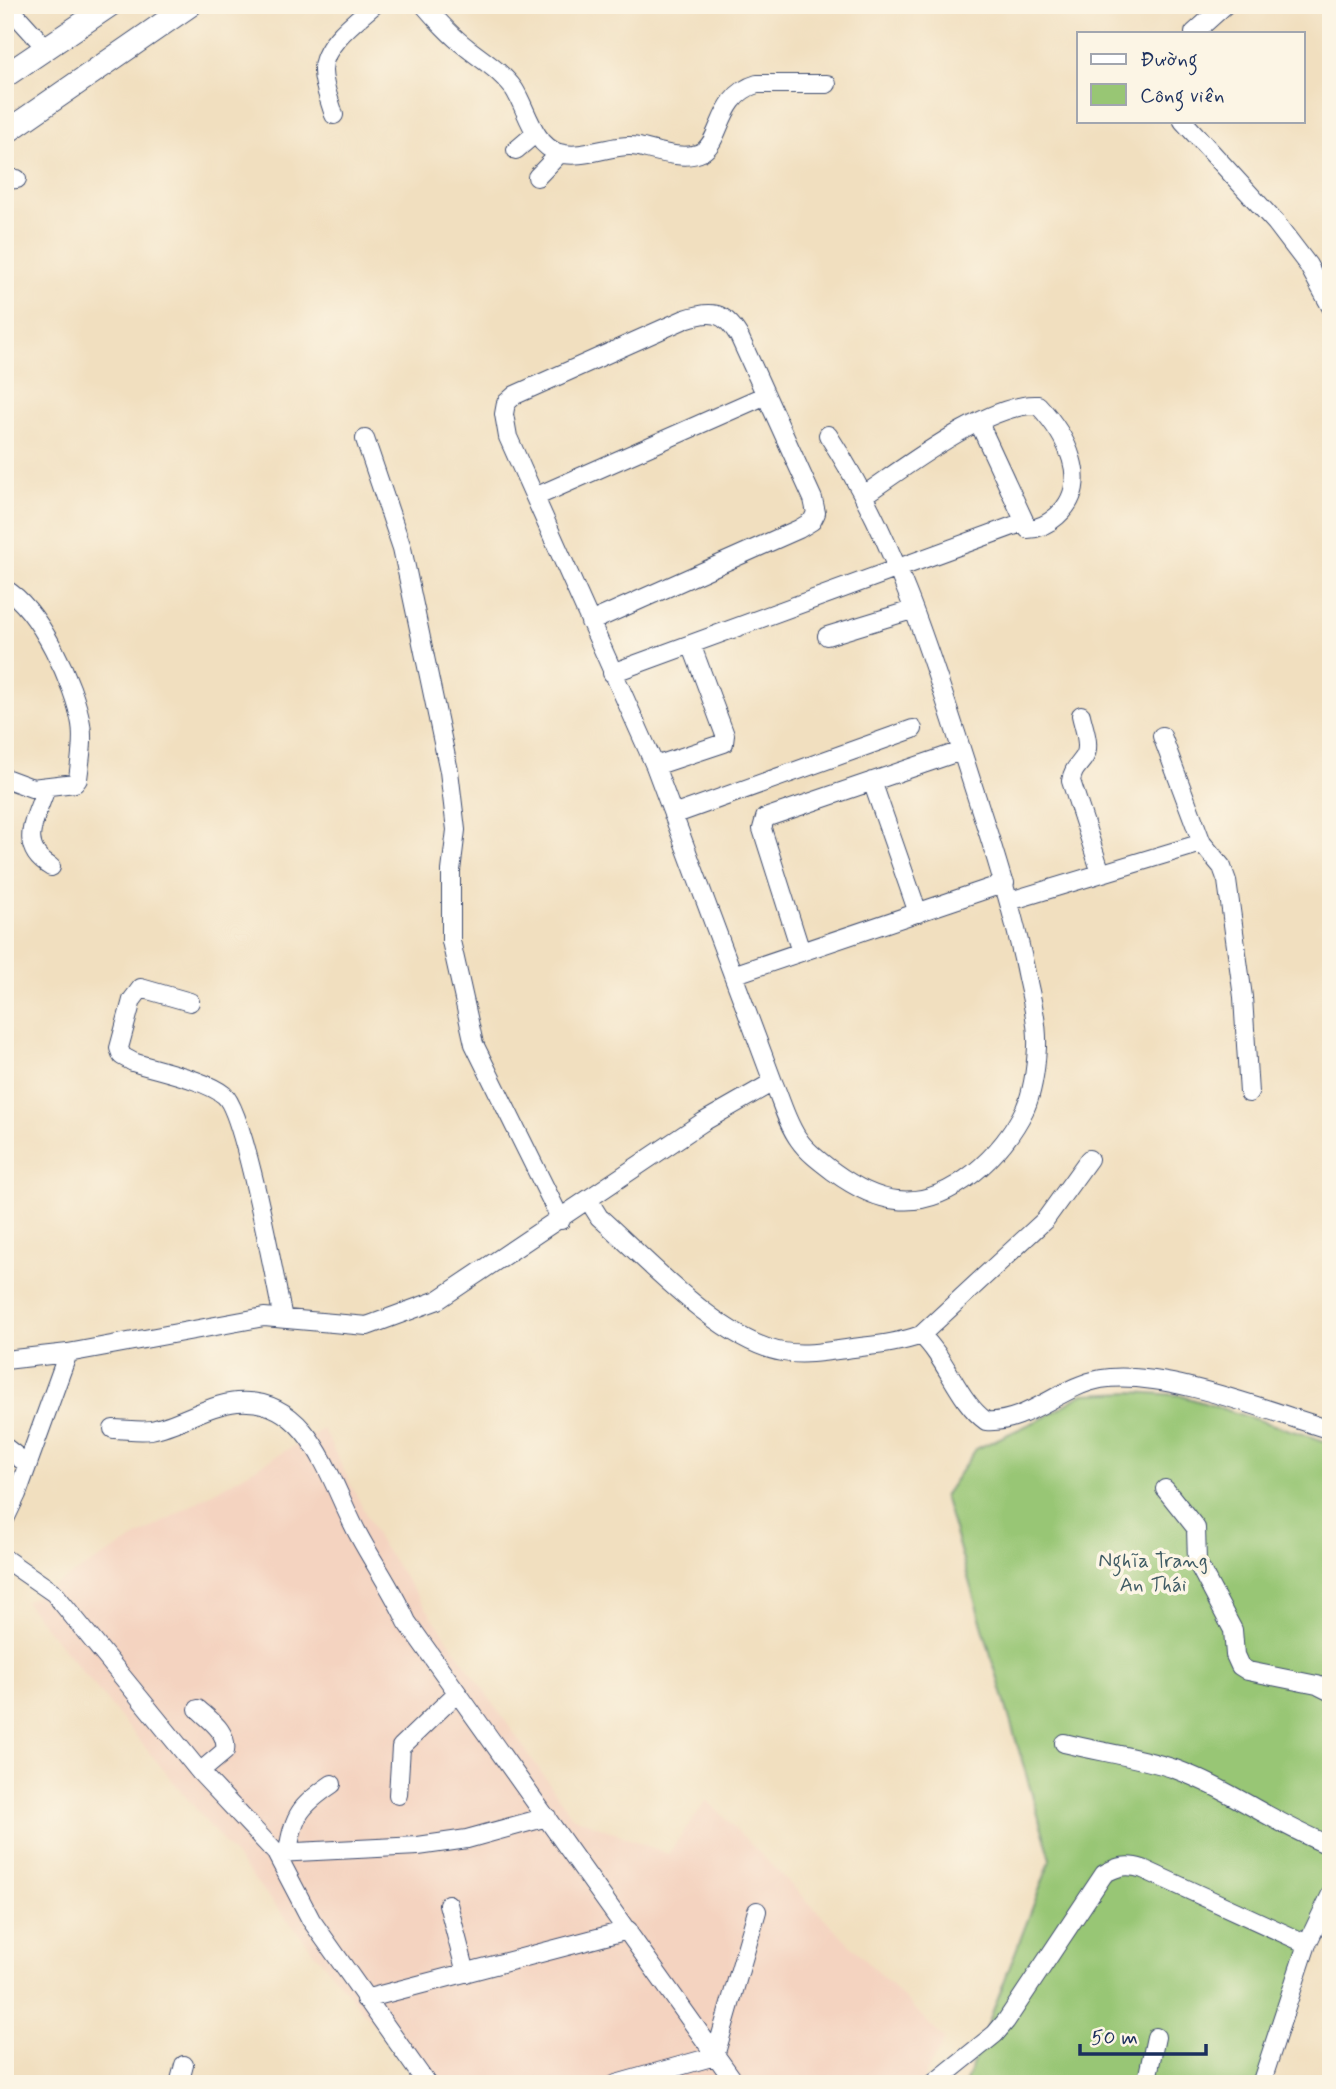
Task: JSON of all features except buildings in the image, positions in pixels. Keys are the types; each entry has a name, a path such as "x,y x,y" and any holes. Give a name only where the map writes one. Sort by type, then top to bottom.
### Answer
{"main road":[{"path":"5,76 110,5"},
{"path":"5,132 190,5"}],"street":[{"path":"7,5 46,48"},
{"path":"334,115 323,72 324,62 339,38 374,5"},
{"path":"424,5 448,32 499,72 514,89 536,133 560,153 629,146 680,155 695,154 709,145 727,108 748,86 827,84"},
{"path":"1195,32 1223,6"},
{"path":"1184,122 1276,223 1308,265 1331,307"},
{"path":"516,150 536,133"},
{"path":"537,177 560,153"},
{"path":"590,622 799,528 814,517 817,509 813,499 730,321 707,313 685,319 515,395 506,403 504,427 612,673 656,765 773,1082 798,1140 846,1181 873,1194 897,1200 922,1197 944,1190 976,1171 996,1153 1026,1108 1037,1045 1031,995 1010,901 932,660 897,568 864,495 828,436"},
{"path":"535,497 766,395"},
{"path":"864,495 936,445 979,423 1023,404 1038,405 1062,434 1070,452 1075,490 1067,506 1055,518 1037,529 1028,528 979,423"},
{"path":"365,439 402,548 449,771 456,830 451,871 451,941 474,1044 561,1220"},
{"path":"612,673 1024,522"},
{"path":"5,589 20,597 30,609 78,705 82,728 78,779 73,783 46,788 19,786 5,778"},
{"path":"827,636 912,610"},
{"path":"656,765 724,743 725,735 691,644"},
{"path":"1081,715 1086,750 1073,768 1071,781 1101,873"},
{"path":"673,815 913,729"},
{"path":"1162,736 1202,843 1222,867 1227,881 1243,998 1249,1093"},
{"path":"801,952 762,825 765,818 961,751"},
{"path":"872,781 918,913"},
{"path":"46,788 30,838 34,852 51,867"},
{"path":"1010,901 1202,843"},
{"path":"733,975 1004,883"},
{"path":"190,1002 141,988 132,1000 118,1048 122,1056 133,1062 207,1086 227,1097 241,1130 283,1318"},
{"path":"5,1360 68,1353 264,1317 366,1326 452,1293 703,1122 773,1082"},
{"path":"589,1201 599,1217 715,1320 751,1342 782,1352 814,1353 902,1342 921,1335 1045,1220 1089,1158"},
{"path":"921,1335 938,1353 976,1414 986,1421 1011,1419 1073,1386 1101,1379 1133,1377 1163,1380 1331,1430"},
{"path":"5,1519 68,1353"},
{"path":"113,1429 150,1430 236,1402 265,1404 282,1410 306,1433 358,1534 390,1585 407,1622 736,2084"},
{"path":"5,1447 27,1464"},
{"path":"1165,1489 1196,1528 1197,1562 1233,1630 1235,1655 1240,1666 1331,1692"},
{"path":"5,1559 54,1593 200,1772 282,1852 311,1920 427,2084"},
{"path":"398,1794 401,1747 457,1693"},
{"path":"198,1709 224,1736 226,1742 225,1751 200,1772"},
{"path":"1064,1743 1174,1769 1216,1787 1275,1822 1331,1846"},
{"path":"282,1852 302,1807 332,1784"},
{"path":"282,1852 418,1846 467,1839 547,1817"},
{"path":"933,2084 995,2034 1006,2021 1104,1874 1116,1867 1130,1865 1143,1869 1307,1944"},
{"path":"1261,2084 1307,1944 1331,1894"},
{"path":"448,1904 466,1973"},
{"path":"715,2056 757,1911"},
{"path":"365,1999 628,1930"},
{"path":"1146,2084 1156,2037"},
{"path":"616,2084 715,2056"},
{"path":"179,2084 184,2065"}],"shaded area":[{"path":"323,1429 379,1541 572,1816 668,1854 707,1800 945,2040 920,2084 423,2084 25,1602"}],"green space":[{"name":"Nghĩa Trang An Thái","path":"1133,1392 1179,1395 1331,1443 1331,1913 1258,2084 965,2084 1051,1859 944,1496 976,1449 1045,1417 1083,1394"}]}
